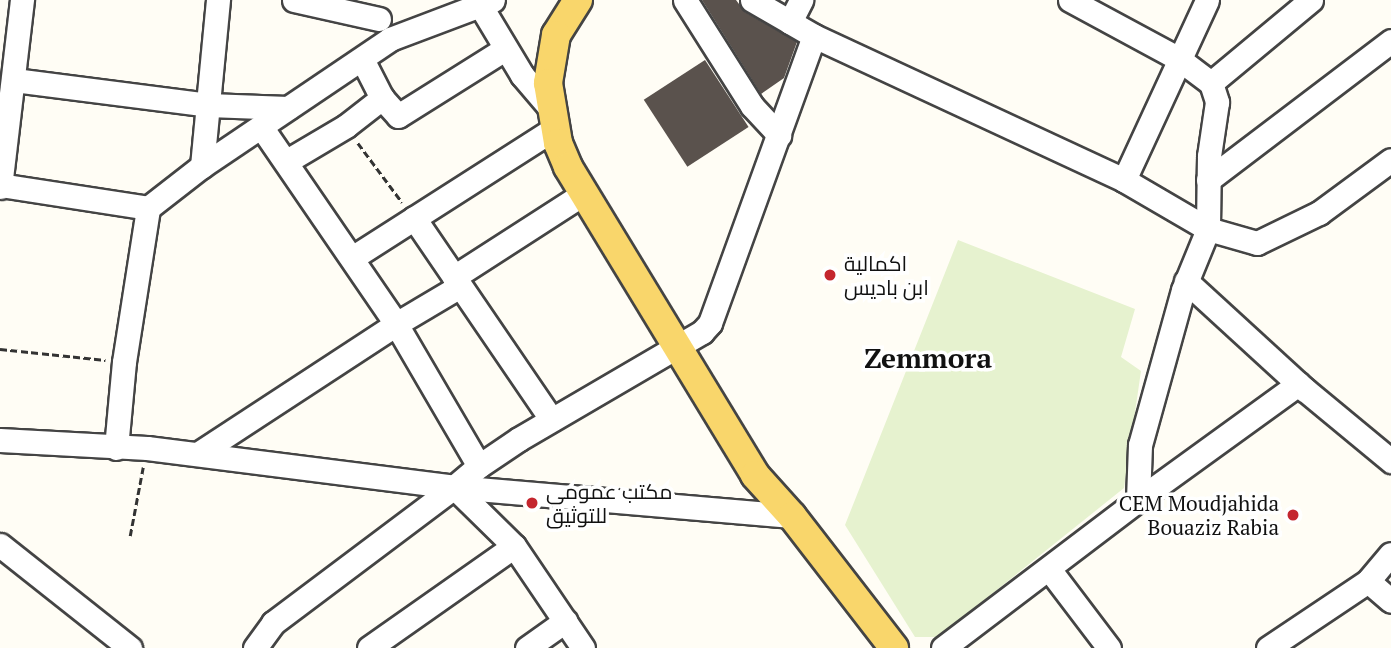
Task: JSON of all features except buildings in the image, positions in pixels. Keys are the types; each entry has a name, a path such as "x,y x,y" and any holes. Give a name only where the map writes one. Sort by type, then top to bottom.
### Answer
{"main road":[{"path":"578,0 556,35 548,83 553,118 568,167 583,194 681,341 770,466 792,516 894,648"},
{"path":"599,0 574,39 566,69 565,105 571,128 592,179 681,341"}],"street":[{"path":"22,0 14,80 3,117 0,186 148,208"},
{"path":"202,166 218,0"},
{"path":"294,0 376,9 390,39"},
{"path":"685,0 752,106 779,135"},
{"path":"752,0 814,36 1124,180 1208,229 1257,243 1319,213 1391,160"},
{"path":"790,22 801,0"},
{"path":"1070,0 1179,59 1211,83 1217,102 1208,180 1208,229 1186,281 1140,446 1138,500"},
{"path":"1124,180 1207,0"},
{"path":"1211,83 1311,0"},
{"path":"116,448 124,362 148,208 202,166 390,39 473,4 553,118 414,218 352,258"},
{"path":"255,648 273,623 479,466 551,419 681,341 702,332 710,323 814,36"},
{"path":"1208,180 1391,41"},
{"path":"362,59 383,98 398,116 505,49"},
{"path":"14,80 208,105 288,108"},
{"path":"287,161 346,126 383,98"},
{"path":"262,128 396,324 479,466"},
{"path":"199,453 396,324 583,194"},
{"path":"414,218 551,419"},
{"path":"1186,281 1305,390"},
{"path":"943,648 1138,500 1298,384 1391,461"},
{"path":"0,440 199,453 454,487 792,516"},
{"path":"454,487 514,545 583,648"},
{"path":"0,545 130,648"},
{"path":"369,648 514,545"},
{"path":"1269,648 1368,581 1391,554"},
{"path":"1049,569 1109,648"},
{"path":"1368,581 1391,601"},
{"path":"527,648 565,621"}],"path":[{"path":"346,126 414,218"},
{"path":"0,349 124,362"},
{"path":"130,536 146,448"}],"green space":[{"path":"958,240 1135,309 1121,357 1141,371 1124,488 938,637 915,637 845,525"}],"place":[{"name":"اكمالية ابن باديس","path":"830,275"},
{"name":"مكتب عمومي للتوثيق","path":"532,503"},
{"name":"CEM Moudjahida Bouaziz Rabia","path":"1293,515"}],"district":[{"name":"Zemmora","path":"928,358"}]}
